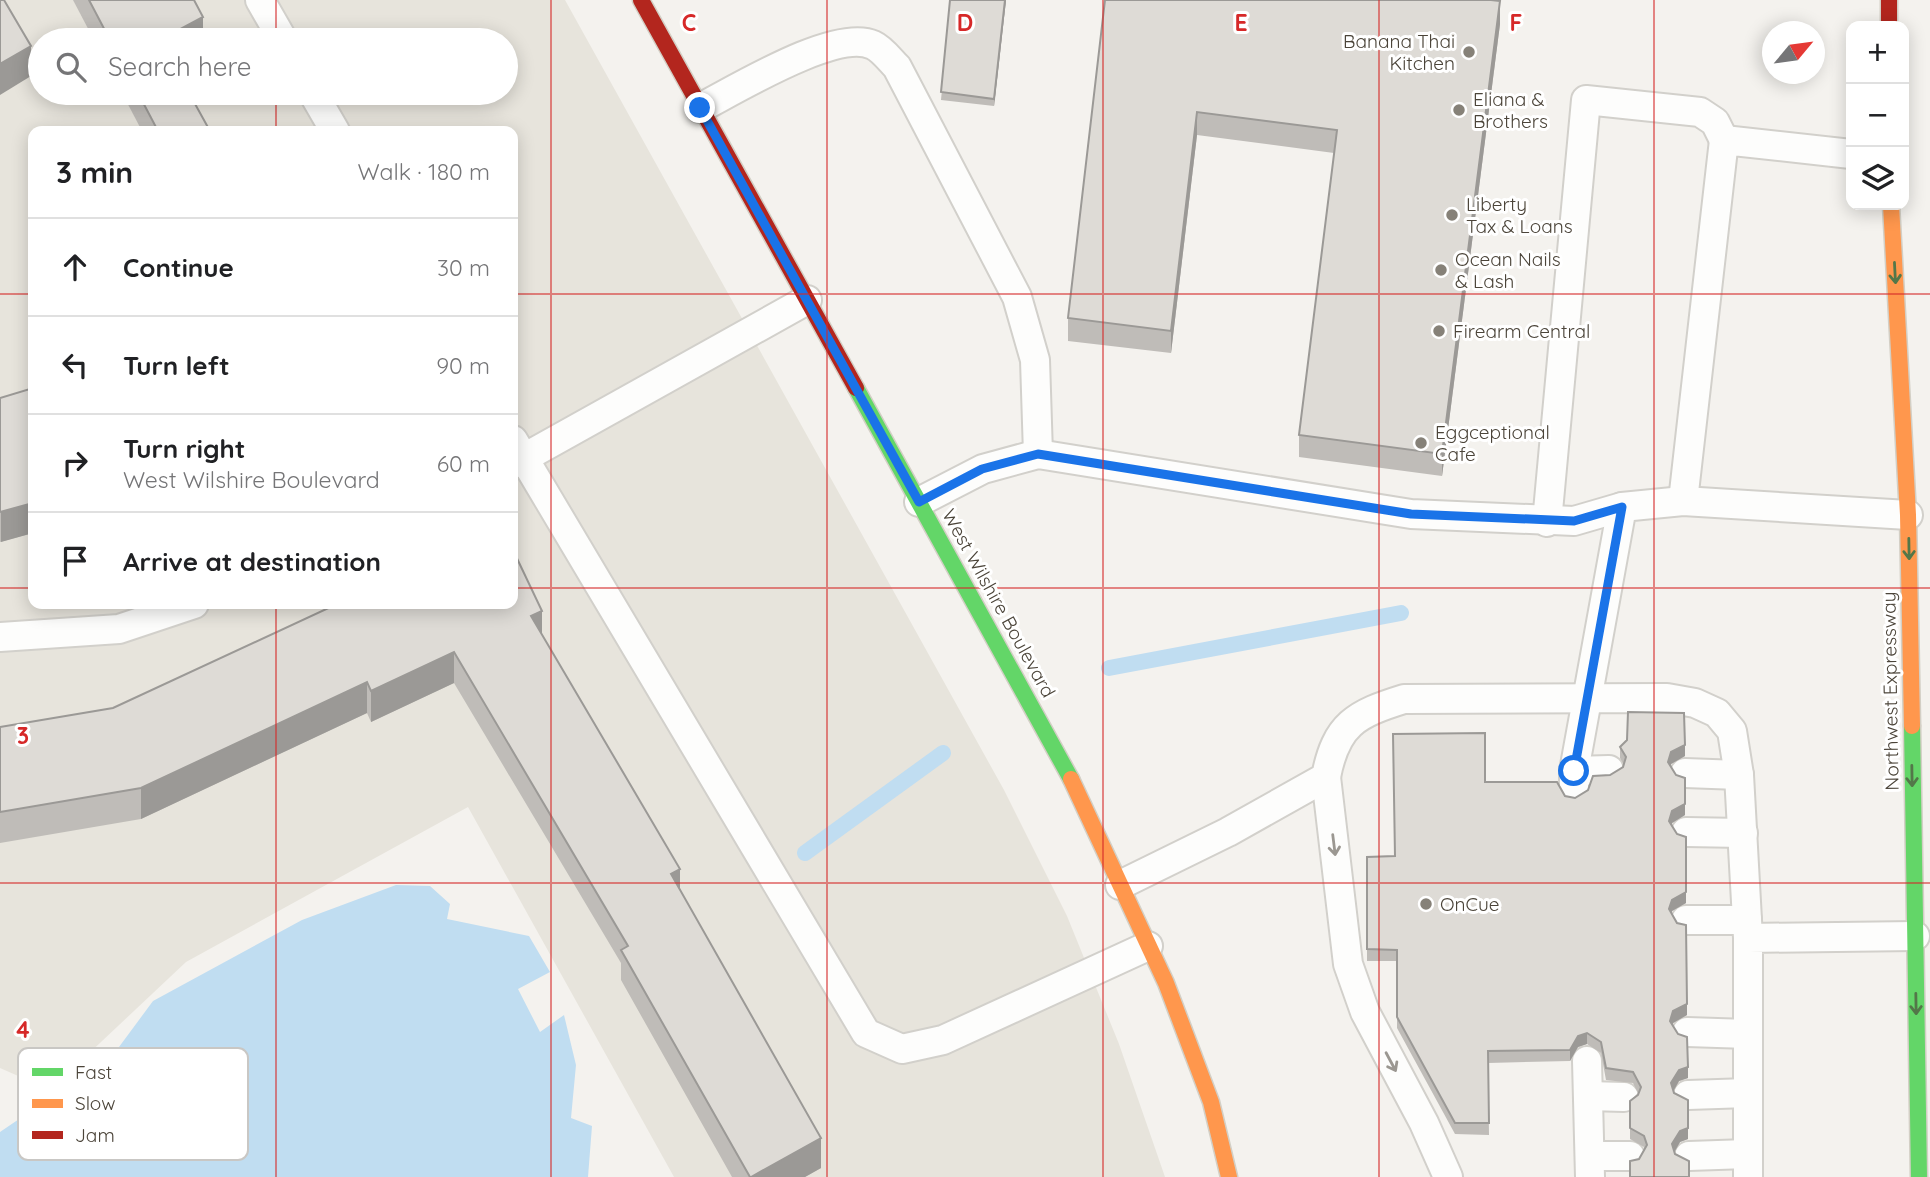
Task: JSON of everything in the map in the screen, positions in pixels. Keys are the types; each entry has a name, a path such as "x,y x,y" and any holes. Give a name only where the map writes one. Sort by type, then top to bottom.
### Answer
{"main road":[{"name":"West Wilshire Boulevard","path":"640,0 1059,754 1166,983 1211,1102 1229,1177"},
{"path":"1889,0 1889,21"},
{"name":"Northwest Expressway","path":"1891,210 1908,515 1919,1177"}],"lane":[{"path":"260,0 276,28"},
{"path":"700,108 820,48 849,40 874,45 897,67 1017,297 1035,360 1038,454"},
{"path":"1547,522 1586,100 1700,112 1715,122 1724,140 1683,501"},
{"path":"320,105 332,126"},
{"path":"1724,140 1846,153"},
{"path":"518,453 807,300"},
{"path":"919,502 982,469 1038,454 1411,514 1547,522 1574,521 1622,507 1683,501 1908,515"},
{"path":"518,457 866,1033 902,1049 943,1040 1148,946"},
{"path":"1609,770 1574,782 1622,507"},
{"path":"0,637 120,629 179,609"},
{"path":"1448,1177 1424,1123 1365,1012 1348,964 1326,777 1331,749 1347,727 1367,711 1404,699 1667,698 1695,703 1717,713 1732,731 1739,775 1748,929 1748,1166 1689,1156"},
{"path":"1685,773 1739,775"},
{"path":"1121,885 1228,832 1326,777"},
{"path":"1686,832 1743,832"},
{"path":"1686,920 1748,929 1915,936"},
{"path":"1687,1032 1748,1034"},
{"path":"1587,1061 1590,1166 1630,1156"},
{"path":"1688,1095 1748,1093"},
{"path":"1588,1096 1624,1097"}],"shaded area":[{"path":"0,0 565,0 1004,790 1067,916 1119,1044 1165,1177 674,1177 468,807 186,962 95,1048 18,1048 18,1076 0,1068"}],"water":[{"path":"396,885 430,886 450,904 447,919 529,936 550,972 518,989 540,1032 564,1015 576,1065 571,1118 592,1126 588,1177 0,1177 0,1132 18,1120 18,1160 248,1160 248,1048 119,1048 153,1001 302,920"}],"building":[{"path":"0,0 4,0 28,41 28,48 0,64"},
{"path":"89,0 194,0 203,17 182,28 104,28"},
{"path":"950,0 1005,0 994,99 941,92"},
{"path":"1105,0 1500,1 1442,454 1299,435 1337,130 1197,112 1171,331 1068,318"},
{"path":"144,105 196,105 207,126 155,126"},
{"path":"28,390 28,504 0,512 0,398"},
{"path":"518,561 542,611 531,616 680,869 671,874 821,1138 750,1177 621,950 628,946 454,652 371,691 367,682 141,788 0,812 0,727 113,708 326,609 518,609"},
{"path":"1628,712 1684,713 1685,745 1671,752 1668,762 1676,775 1685,778 1685,804 1672,811 1669,821 1677,834 1686,837 1686,892 1672,900 1669,909 1677,923 1686,925 1687,1004 1673,1011 1670,1021 1678,1034 1687,1037 1688,1067 1679,1070 1671,1083 1674,1093 1688,1100 1688,1128 1680,1131 1672,1144 1675,1154 1689,1161 1689,1177 1630,1177 1630,1161 1639,1159 1647,1145 1644,1136 1630,1128 1630,1101 1638,1095 1641,1087 1633,1072 1606,1068 1601,1042 1587,1033 1578,1036 1570,1050 1488,1051 1489,1123 1455,1123 1397,1017 1397,950 1367,949 1367,857 1395,856 1393,734 1485,733 1485,782 1557,782 1565,796 1575,798 1588,790 1593,776 1610,775 1623,767 1626,757 1620,747 1627,740"}],"waterway":[{"path":"1109,668 1401,613"},
{"path":"805,853 943,753"}],"traffic: fast":[{"path":"856,388 1071,779"},
{"path":"1912,726 1919,1177"}],"traffic: slow":[{"path":"1891,210 1908,515 1912,726"},
{"path":"1071,779 1166,983 1211,1102 1229,1177"}],"traffic: jam":[{"path":"641,0 856,388"},
{"path":"1889,0 1889,21"}],"place":[{"name":"Banana Thai Kitchen","path":"1469,52"},
{"name":"Eliana & Brothers","path":"1459,110"},
{"name":"Liberty Tax & Loans","path":"1452,215"},
{"name":"Ocean Nails & Lash","path":"1441,270"},
{"name":"Firearm Central","path":"1439,331"},
{"name":"Eggceptional Cafe","path":"1421,443"},
{"name":"OnCue","path":"1426,904"}],"route":[{"path":"700,108 919,502 982,469 1038,454 1411,514 1547,522 1574,521 1622,507 1574,771"}]}
